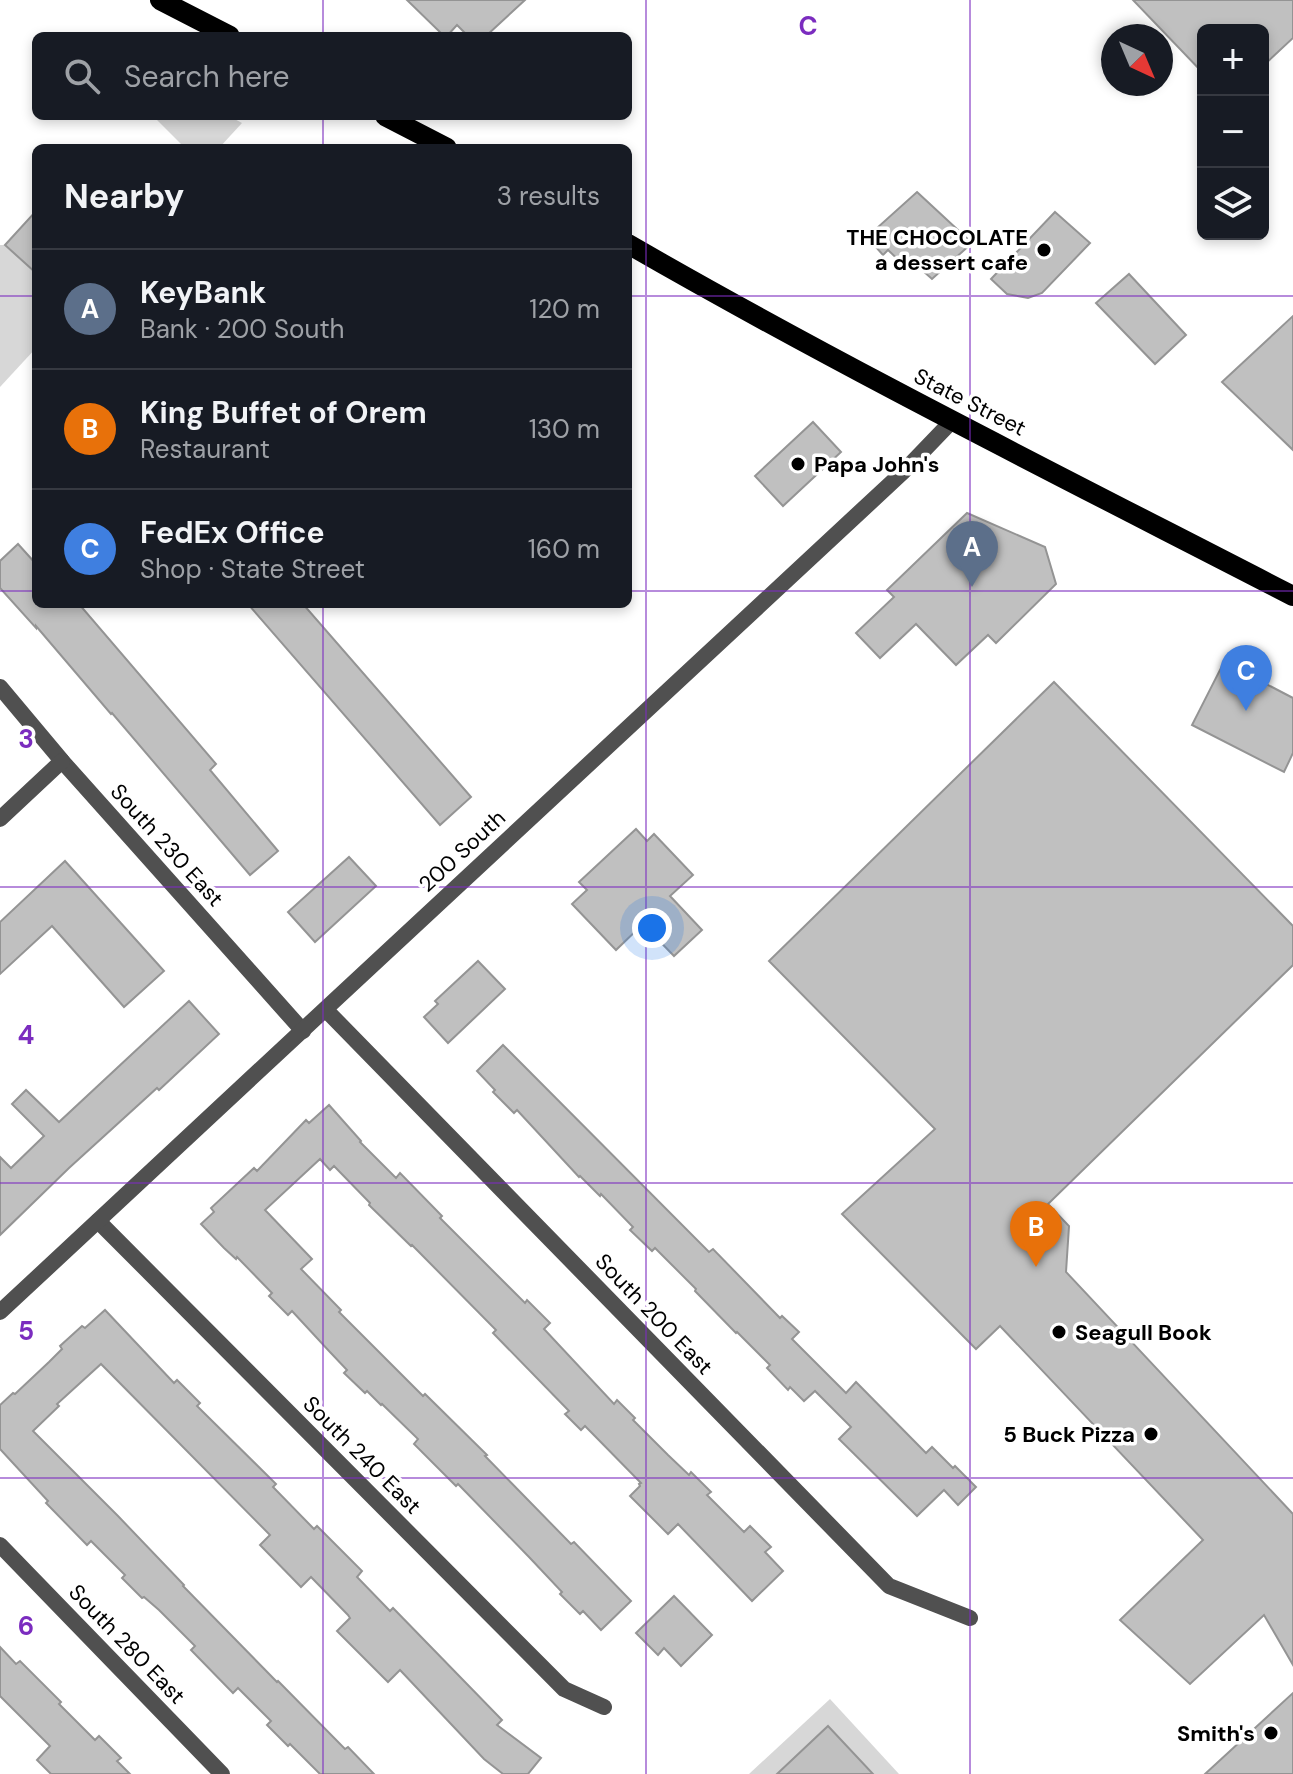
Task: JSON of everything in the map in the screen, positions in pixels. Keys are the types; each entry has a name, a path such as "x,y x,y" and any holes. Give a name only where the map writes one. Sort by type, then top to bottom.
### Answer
{"main road":[{"path":"160,0 222,32"},
{"path":"393,120 439,144"},
{"name":"State Street","path":"632,246 729,302 952,421 1293,596"}],"street":[{"name":"200 South","path":"0,1312 903,472 952,421"},
{"name":"South 230 East","path":"0,687 303,1031"},
{"path":"0,819 62,761"},
{"name":"South 200 East","path":"326,1010 889,1586 970,1618"},
{"name":"South 240 East","path":"98,1221 564,1689 604,1707"},
{"name":"South 280 East","path":"0,1545 222,1774"}],"shaded area":[{"path":"157,120 236,120 242,123 223,144 181,144"},
{"path":"0,245 5,245 32,269 32,352 0,387"},
{"path":"830,1699 899,1774 749,1774"}],"building":[{"path":"407,0 525,0 490,32 464,32 457,25 451,32 440,32"},
{"path":"1133,0 1293,0 1293,38 1269,60 1269,24 1197,24 1197,67 1173,42 1173,24 1156,24"},
{"path":"917,192 972,243 932,279 913,262 907,268 888,250 883,255 867,237"},
{"name":"THE CHOCOLATE a dessert cafe","path":"1055,212 1090,243 1042,293 1028,298 1007,294 991,279"},
{"path":"32,215 32,269 5,245"},
{"path":"1129,274 1186,335 1155,364 1096,303"},
{"path":"1293,316 1293,450 1222,382"},
{"name":"Papa John's","path":"813,422 841,452 783,506 755,476"},
{"path":"967,513 1045,547 1056,584 996,643 988,635 956,665 916,624 880,658 856,633 894,597 887,590"},
{"path":"18,544 32,560 32,608 82,608 216,764 210,770 278,851 250,875 0,588 0,561"},
{"path":"251,608 306,608 471,797 440,825"},
{"path":"1224,662 1293,698 1293,753 1284,772 1192,725"},
{"path":"1054,682 1293,926 1293,965 1048,1204 1069,1226 1066,1272 1293,1514 1293,1665 1264,1615 1190,1684 1120,1620 1203,1540 1000,1326 976,1349 842,1214 935,1129 769,961"},
{"path":"636,829 647,841 654,834 693,875 670,896 702,930 674,956 643,924 616,950 572,904 587,890 579,882"},
{"path":"349,857 376,886 315,942 288,912"},
{"path":"65,861 164,971 124,1007 52,926 0,974 0,922"},
{"path":"478,961 505,989 448,1043 424,1017 438,1004 435,1001"},
{"path":"189,1001 219,1034 69,1168 0,1235 0,1157 11,1168 44,1136 12,1104 26,1090 59,1122"},
{"path":"503,1045 709,1252 713,1249 780,1318 782,1316 799,1332 792,1339 846,1393 856,1382 926,1453 932,1447 976,1487 958,1505 944,1490 917,1516 839,1439 851,1427 815,1391 804,1401 790,1387 788,1390 767,1368 770,1365 696,1289 655,1248 652,1251 630,1230 633,1227 601,1194 579,1177 517,1110 514,1113 493,1092 495,1090 477,1071"},
{"path":"329,1105 396,1178 400,1173 525,1303 527,1300 550,1323 544,1329 614,1404 617,1400 668,1455 689,1475 691,1472 711,1492 707,1495 744,1532 750,1526 771,1547 765,1552 783,1571 752,1601 678,1524 668,1534 630,1496 641,1483 585,1426 581,1430 565,1414 569,1411 493,1333 496,1330 369,1205 334,1166 330,1170 320,1159 265,1210 312,1259 301,1269 341,1310 339,1312 487,1455 571,1544 574,1542 631,1601 601,1630 583,1611 580,1614 560,1594 562,1592 458,1484 456,1486 414,1444 418,1439 344,1373 347,1370 292,1311 288,1315 269,1296 272,1293 201,1224 214,1212 211,1208 254,1168 257,1171 306,1120 309,1123"},
{"path":"105,1310 174,1383 177,1380 200,1403 197,1406 276,1484 273,1487 314,1529 317,1526 362,1571 357,1577 390,1611 393,1608 502,1720 497,1725 541,1758 528,1774 503,1774 484,1759 400,1670 388,1682 337,1631 350,1618 348,1615 311,1577 301,1587 260,1545 270,1535 101,1364 33,1431 277,1682 374,1774 320,1774 267,1725 271,1721 238,1688 233,1693 191,1650 195,1646 122,1578 125,1575 91,1541 87,1545 46,1503 48,1501 0,1449 0,1405 49,1362 62,1349 60,1346 82,1326 85,1328"},
{"path":"674,1596 712,1635 681,1666 664,1648 658,1655 636,1633"},
{"path":"0,1647 16,1664 20,1661 95,1740 99,1736 121,1758 117,1761 130,1774 51,1774 37,1760 50,1746 0,1696"},
{"name":"Smith's","path":"1293,1693 1293,1774 1205,1774"},
{"path":"828,1726 873,1774 777,1774"}],"place":[{"name":"THE CHOCOLATE a dessert cafe","path":"1044,250"},
{"name":"Papa John's","path":"798,464"},
{"name":"KeyBank","path":"972,587"},
{"name":"FedEx Office","path":"1246,711"},
{"name":"King Buffet of Orem","path":"1036,1267"},
{"name":"Seagull Book","path":"1059,1332"},
{"name":"5 Buck Pizza","path":"1151,1434"},
{"name":"Smith's","path":"1271,1733"}]}
